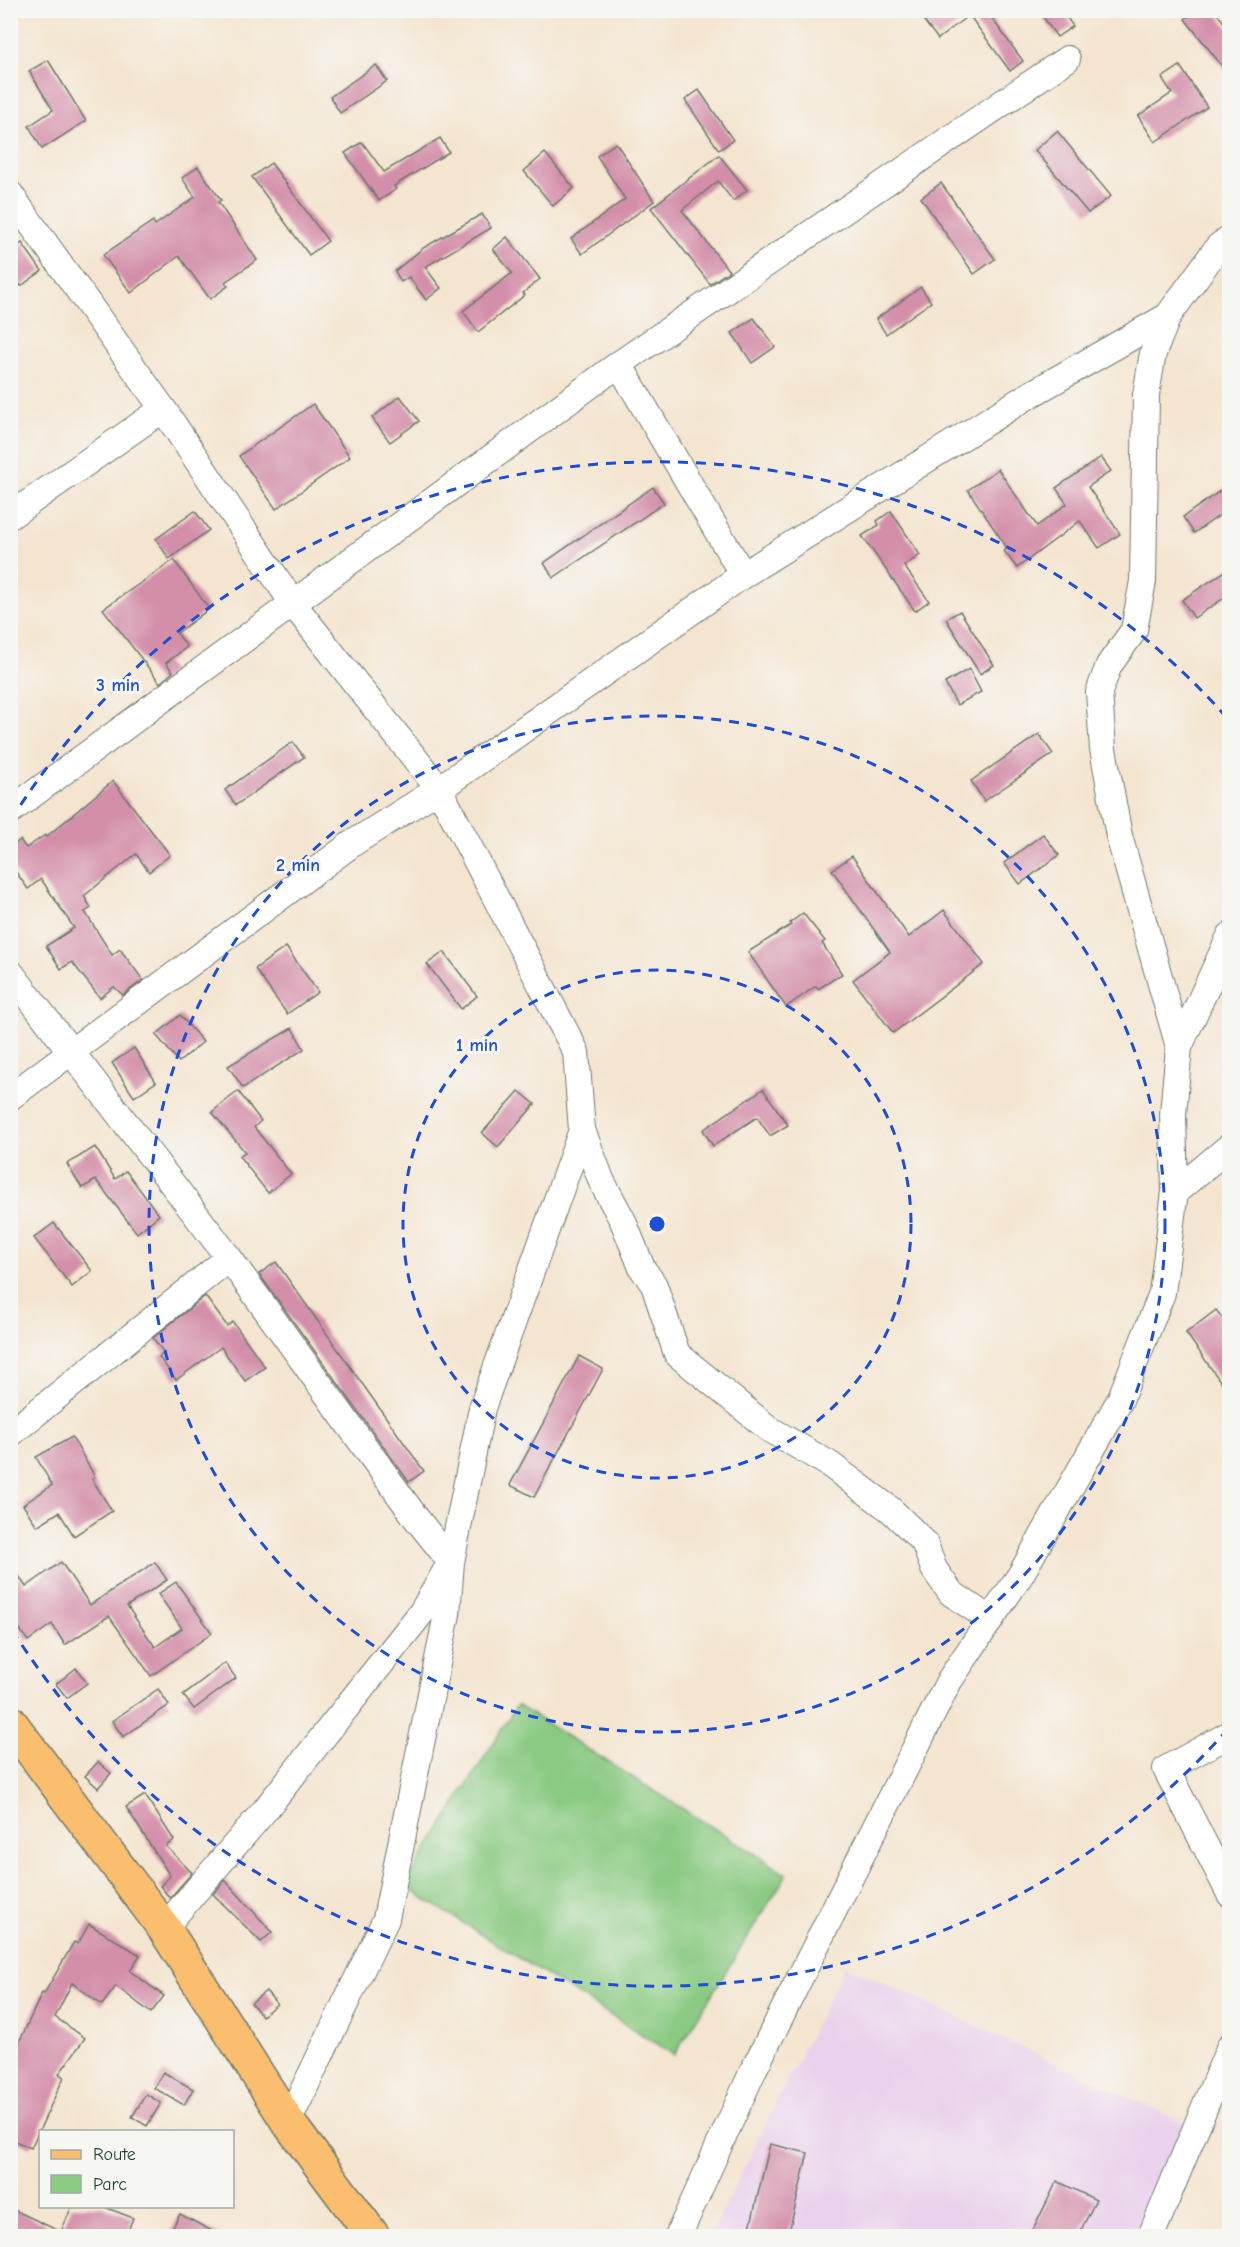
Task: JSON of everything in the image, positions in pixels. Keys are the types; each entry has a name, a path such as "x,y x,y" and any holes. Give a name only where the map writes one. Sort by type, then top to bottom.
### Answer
{"main road":[{"path":"10,1722 165,1928 288,2122 373,2236"}],"street":[{"path":"10,811 294,605 619,364 1067,59"},
{"path":"10,194 163,409 294,605 440,789 576,1052 582,1130 602,1182 623,1221 642,1268 654,1285 677,1354 769,1430 829,1464 899,1517 924,1542 934,1569 951,1593 982,1614 989,1622"},
{"path":"1179,1047 1119,836 1103,749 1099,692 1109,665 1134,630 1143,581 1146,395 1153,353 1168,316 1218,247 1230,238"},
{"path":"10,1097 353,843 440,789 742,575 1026,397 1168,316"},
{"path":"619,364 742,575"},
{"path":"10,516 163,409"},
{"path":"678,2236 753,2071 949,1681 1020,1574 1120,1400 1162,1293 1175,1192 1173,1114 1179,1047 1230,936"},
{"path":"10,972 229,1258 416,1518 451,1562"},
{"path":"288,2122 386,1919 447,1614 451,1562 482,1408 582,1130"},
{"path":"1175,1192 1230,1146"},
{"path":"10,1434 229,1258"},
{"path":"165,1928 264,1810 422,1612 451,1562"},
{"path":"1230,1734 1166,1769 1230,1894"},
{"path":"1151,2236 1230,2046"}],"shaded area":[{"path":"845,1965 1191,2126 1134,2236 710,2236"}],"green space":[{"path":"517,1705 787,1874 674,2055 404,1886"}],"building":[{"path":"936,10 986,10 1023,61 1010,71 969,15 938,39 923,20"},
{"path":"1038,10 1061,10 1073,26 1057,37"},
{"path":"1195,10 1214,10 1230,30 1230,76 1185,19"},
{"path":"48,60 86,121 42,149 29,126 53,110 29,71"},
{"path":"376,65 387,81 340,113 330,97"},
{"path":"1180,66 1207,107 1155,142 1138,116 1172,93 1162,78"},
{"path":"699,90 733,140 719,150 685,100"},
{"path":"1057,131 1111,196 1088,213 1035,150"},
{"path":"440,138 449,152 394,186 396,189 379,201 345,153 362,142 384,172"},
{"path":"616,143 654,201 582,254 571,239 625,199 597,156"},
{"path":"545,153 574,188 553,206 524,171"},
{"path":"719,155 747,190 733,201 718,181 682,210 729,271 710,284 651,208"},
{"path":"271,163 328,241 309,255 252,177"},
{"path":"198,167 221,200 218,202 257,260 225,282 228,286 210,299 179,256 131,293 103,255 153,221 155,225 195,197 182,178"},
{"path":"941,183 995,259 974,274 921,198"},
{"path":"482,214 491,228 425,267 441,288 426,300 409,277 401,282 395,271 423,248"},
{"path":"507,237 540,279 523,293 525,295 478,332 463,311 512,273 493,249"},
{"path":"22,243 42,271 21,286 10,272 10,251"},
{"path":"921,287 931,302 886,334 876,319"},
{"path":"754,318 775,347 752,363 732,333"},
{"path":"400,396 419,421 390,442 372,418"},
{"path":"313,404 350,457 276,509 239,456"},
{"path":"1101,457 1111,471 1088,487 1120,534 1099,548 1080,521 1017,568 1004,551 1007,548 968,490 998,469 1037,526 1067,504 1056,488"},
{"path":"1230,484 1230,508 1194,533 1183,517"},
{"path":"653,487 664,503 553,578 544,563"},
{"path":"195,511 209,530 169,559 156,539"},
{"path":"891,511 920,555 904,566 929,601 915,611 862,536 879,525 877,521"},
{"path":"174,560 209,609 177,633 187,647 166,663 173,672 160,683 103,609"},
{"path":"1230,568 1230,594 1194,618 1182,600"},
{"path":"960,611 994,665 980,674 946,619"},
{"path":"969,669 981,692 957,705 945,683"},
{"path":"1039,734 1053,754 984,801 971,781"},
{"path":"293,742 304,757 236,805 225,790"},
{"path":"113,781 170,855 149,872 136,854 84,896 91,908 85,912 112,955 120,949 143,980 123,995 114,987 100,998 72,962 61,969 46,946 74,928 41,879 28,889 10,864 10,848 20,840 26,848 45,835 46,837"},
{"path":"1043,834 1059,855 1020,884 1004,863"},
{"path":"852,856 909,937 944,910 984,964 893,1033 853,980 890,952 832,870"},
{"path":"803,913 825,941 822,943 842,974 818,989 816,986 786,1007 748,952 791,925 790,923"},
{"path":"286,947 318,992 287,1014 255,969"},
{"path":"444,952 477,996 461,1009 427,964"},
{"path":"180,1015 203,1042 179,1062 156,1035"},
{"path":"292,1028 304,1049 243,1088 228,1066"},
{"path":"134,1048 156,1082 134,1097 112,1063"},
{"path":"763,1089 788,1125 770,1136 757,1117 713,1146 703,1130"},
{"path":"238,1091 261,1121 254,1127 291,1174 268,1193 239,1156 245,1152 212,1112"},
{"path":"519,1091 535,1104 498,1147 482,1133"},
{"path":"95,1147 115,1179 126,1171 159,1215 137,1233 96,1180 82,1188 67,1164"},
{"path":"54,1223 92,1271 72,1287 34,1238"},
{"path":"276,1262 424,1471 409,1482 259,1274"},
{"path":"205,1296 227,1326 233,1322 265,1367 245,1381 221,1347 176,1380 159,1357 164,1353 153,1338"},
{"path":"1216,1310 1230,1327 1230,1395 1186,1333"},
{"path":"579,1356 603,1369 534,1497 510,1485"},
{"path":"72,1437 95,1477 92,1479 112,1511 74,1536 59,1512 37,1526 23,1505 52,1485 36,1457"},
{"path":"10,1562 26,1587 61,1562 90,1605 155,1562 167,1580 127,1606 155,1647 182,1628 158,1594 176,1582 212,1633 151,1676 109,1616 65,1645 52,1624 28,1641 10,1615"},
{"path":"225,1663 236,1678 194,1709 183,1695"},
{"path":"76,1668 87,1683 67,1698 56,1684"},
{"path":"158,1689 169,1705 123,1737 112,1721"},
{"path":"98,1762 111,1773 98,1788 85,1776"},
{"path":"145,1795 174,1840 166,1846 192,1873 170,1898 160,1886 170,1876 126,1807"},
{"path":"225,1880 272,1932 261,1942 213,1894"},
{"path":"89,1924 140,1955 130,1971 164,1996 151,2013 116,1986 102,2005 72,1983 55,2017 85,2038 59,2074 64,2077 31,2148 10,2139 10,2062 42,1993 44,1994 74,1942 78,1944"},
{"path":"266,1991 277,2004 262,2016 251,2003"},
{"path":"163,2072 193,2089 184,2105 154,2088"},
{"path":"146,2094 161,2103 147,2126 132,2117"},
{"path":"770,2144 808,2153 788,2236 748,2236"},
{"path":"1057,2181 1096,2200 1078,2236 1030,2236"},
{"path":"10,2208 61,2232 71,2208 107,2208 133,2218 126,2236 10,2236"},
{"path":"180,2214 221,2236 168,2236"}]}
